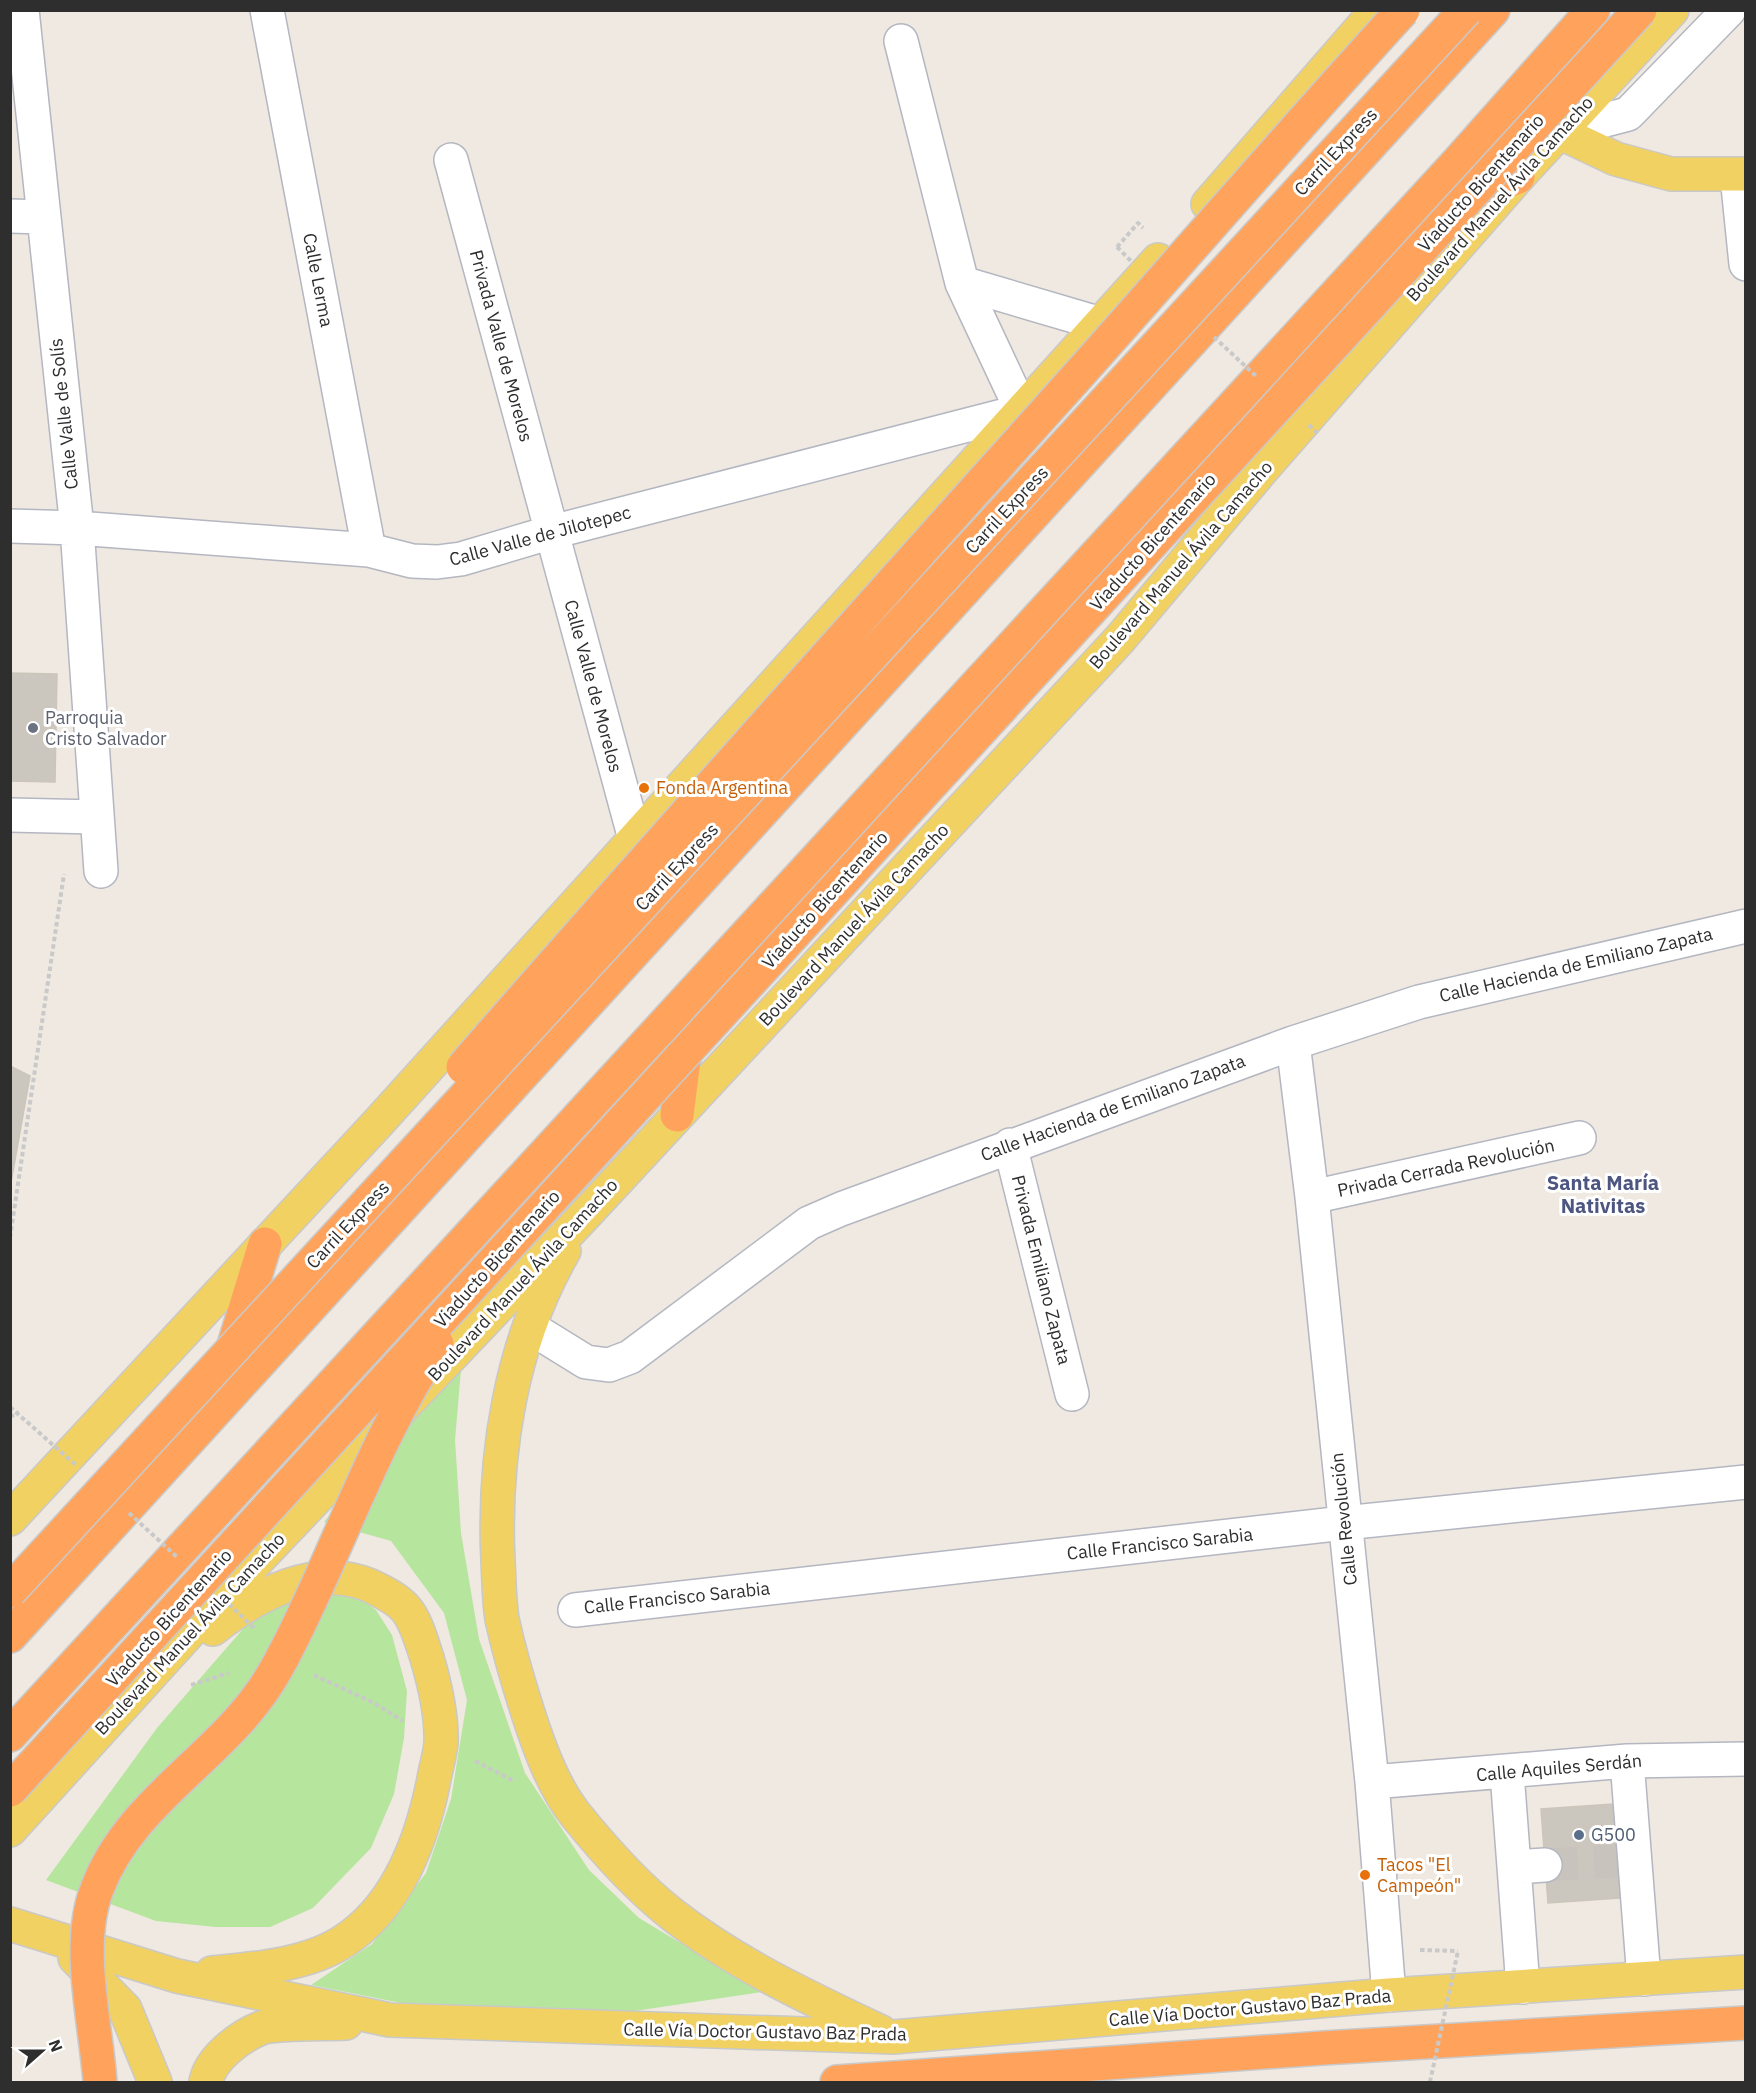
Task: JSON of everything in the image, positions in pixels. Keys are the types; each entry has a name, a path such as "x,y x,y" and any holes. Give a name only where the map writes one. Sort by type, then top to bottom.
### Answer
{"highway":[{"path":"10,1565 346,1203 574,940 1403,10"},
{"name":"Carril Express","path":"10,1591 1466,10"},
{"path":"10,1636 1493,10"},
{"path":"10,1735 1405,219 1593,10"},
{"name":"Viaducto Bicentenario","path":"10,1790 1640,10"},
{"path":"1405,219 1518,177"},
{"path":"677,1115 692,995"},
{"path":"214,1413 265,1244"},
{"path":"100,2082 87,1931 96,1890 134,1824 234,1726 270,1680 303,1617 383,1443 426,1362 455,1316 460,1299"},
{"path":"837,2082 1323,2048 1746,2024"}],"main road":[{"path":"10,1519 635,839 1101,324 1377,10"},
{"name":"Boulevard Manuel Ávila Camacho","path":"13,1828 139,1688 585,1215 1120,639 1261,471 1518,177 1672,10"},
{"path":"1559,132 1616,159 1671,174 1741,175"},
{"path":"585,1215 561,1256 531,1328 512,1391 503,1438 496,1527 502,1617 518,1681 541,1751 573,1811 616,1861 672,1914 741,1961 815,2001 893,2037"},
{"path":"10,1488 46,1481"},
{"path":"139,1688 252,1601 272,1591 315,1579 352,1578 387,1594 406,1609 423,1645 436,1689 441,1743 428,1809 412,1854 396,1887 376,1914 343,1942 300,1959 259,1968 177,1976"},
{"name":"Calle Vía Doctor Gustavo Baz Prada","path":"10,1924 55,1936 177,1976 390,2020 893,2037 1389,1995 1746,1972"},
{"path":"55,1936 125,2009 155,2082"},
{"path":"206,2082 207,2074 226,2050 262,2028 390,2020"}],"street":[{"name":"Calle Valle de Solís","path":"22,10 77,528 84,817 101,871"},
{"name":"Calle Lerma","path":"267,10 369,550"},
{"path":"1559,132 1628,114 1729,10"},
{"path":"901,41 962,283 1022,411"},
{"name":"Privada Valle de Morelos","path":"451,160 552,532"},
{"path":"1741,175 1746,264"},
{"path":"10,216 43,217"},
{"path":"962,283 1101,324"},
{"name":"Calle Valle de Jilotepec","path":"10,526 77,528 369,550 412,561 437,562 461,558 552,532 1022,411"},
{"name":"Calle Valle de Morelos","path":"552,532 635,839"},
{"path":"10,815 84,817"},
{"name":"Calle Hacienda de Emiliano Zapata","path":"531,1328 586,1362 609,1365 630,1357 809,1223 1010,1145 1293,1043 1419,1002 1746,926"},
{"name":"Calle Revolución","path":"1293,1043 1312,1197 1372,1782 1389,1995"},
{"name":"Privada Cerrada Revolución","path":"1312,1197 1579,1138"},
{"name":"Privada Emiliano Zapata","path":"1010,1145 1072,1394"},
{"name":"Calle Francisco Sarabia","path":"575,1610 1344,1523 1746,1482"},
{"name":"Calle Aquiles Serdán","path":"1372,1782 1507,1773 1627,1761 1746,1759"},
{"path":"1627,1761 1626,1860 1644,1979"},
{"path":"1507,1773 1530,1866 1523,1987"}],"path":[{"path":"1134,264 1116,247 1138,223"},
{"path":"1204,329 1257,378"},
{"path":"1301,418 1319,435"},
{"path":"10,1238 84,817"},
{"path":"10,1407 19,1412 79,1467"},
{"path":"10,1417 19,1412"},
{"path":"122,1506 182,1562"},
{"path":"225,1601 259,1632"},
{"path":"181,1689 235,1672"},
{"path":"310,1672 374,1703 441,1743 522,1785"},
{"path":"1413,1949 1458,1951 1430,2082"}],"green space":[{"path":"462,1358 455,1440 461,1533 479,1639 525,1773 589,1870 639,1918 762,1992 601,2016 436,2010 311,1985 372,1944 426,1873 451,1799 467,1700 444,1613 391,1541 324,1522"},
{"path":"291,1591 354,1593 376,1610 392,1635 407,1691 404,1738 394,1794 371,1848 313,1908 270,1927 216,1927 156,1921 46,1880 157,1728 256,1614"}],"building":[{"name":"Parroquia Cristo Salvador","path":"10,673 57,674 55,782 10,781"},
{"path":"10,1066 30,1076 10,1188"},
{"name":"G500","path":"1613,1804 1620,1898 1548,1903 1541,1809"}],"tunnel":[{"path":"1545,1865 1617,1861"}],"place":[{"name":"Parroquia Cristo Salvador","path":"33,728"},
{"name":"Fonda Argentina","path":"644,788"},
{"name":"G500","path":"1579,1835"},
{"name":"Tacos \"El Campeón\"","path":"1365,1875"}],"district":[{"name":"Santa María Nativitas","path":"1603,1194"}]}
